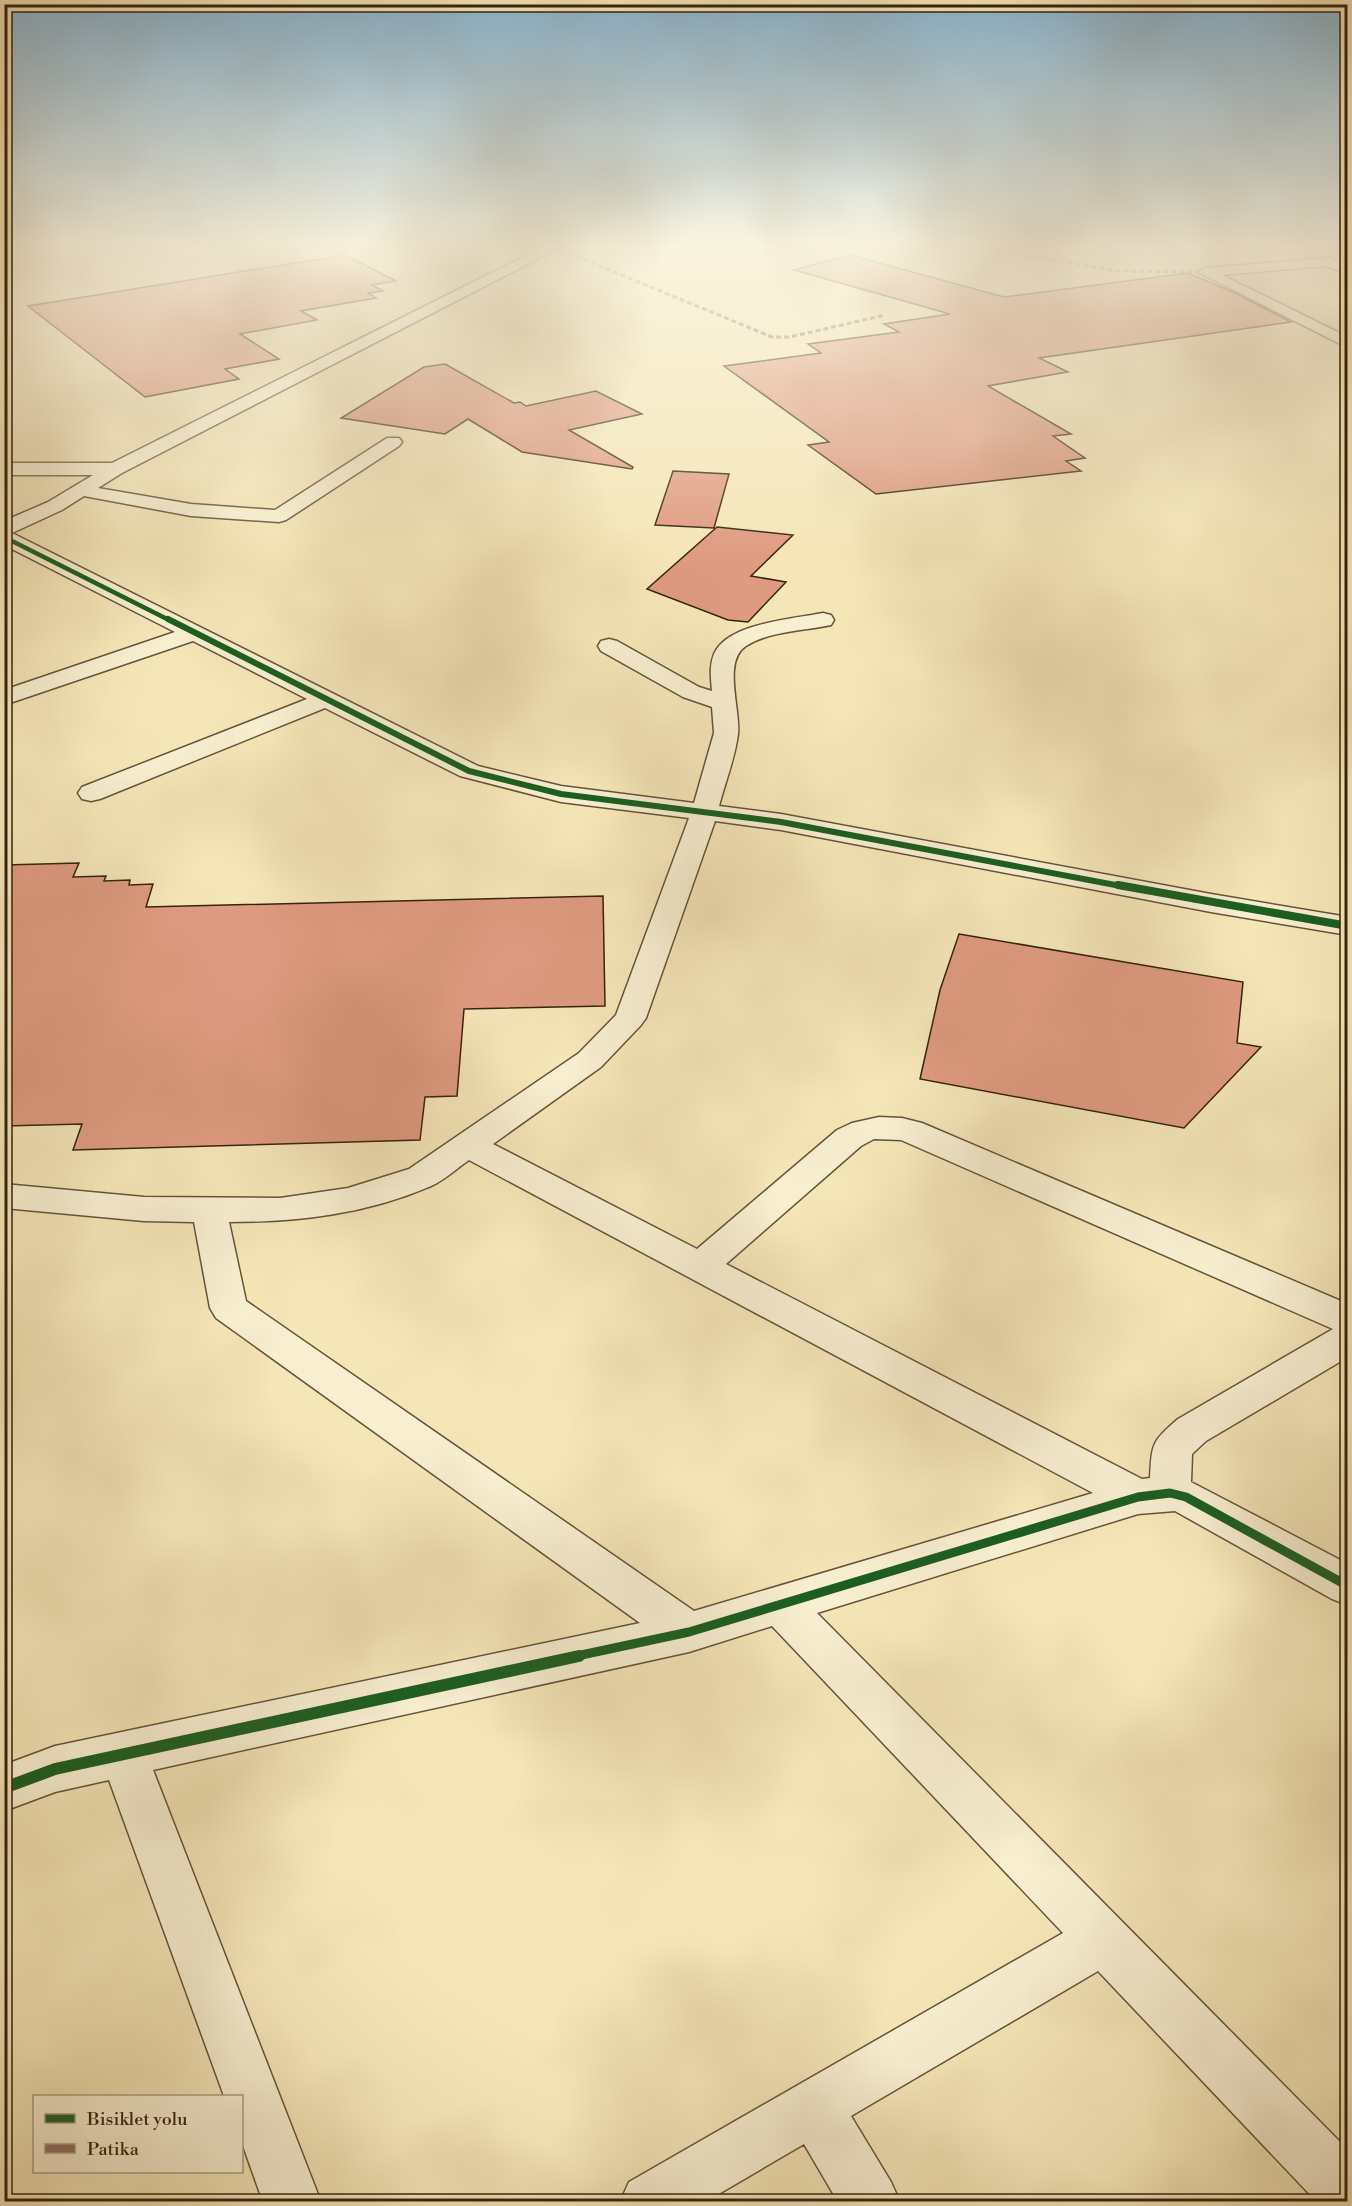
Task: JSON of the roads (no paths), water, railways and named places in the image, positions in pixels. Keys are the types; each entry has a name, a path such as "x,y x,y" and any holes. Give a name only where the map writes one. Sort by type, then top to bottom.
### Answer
{"street":[{"path":"4,529 55,506 113,470 350,350"},
{"path":"80,490 191,510 279,516 393,442"},
{"path":"4,469 113,470"},
{"path":"4,512 113,470"},
{"path":"4,537 15,549 194,633 469,771 561,794 781,822 847,833 1199,901 1347,926"},
{"path":"4,1196 144,1209 280,1210 351,1200 421,1177 590,1060 630,1018 704,814 726,733 722,667 726,653 736,642 753,634 823,620"},
{"path":"4,698 194,633"},
{"path":"609,646 691,692 724,703"},
{"path":"91,793 327,699"},
{"path":"700,1267 849,1138 867,1129 893,1127 910,1131 1347,1320"},
{"path":"468,1145 700,1267 1154,1495"},
{"path":"209,1209 229,1308 689,1632"},
{"path":"1154,1495 1172,1448 1192,1430 1347,1338"},
{"path":"4,1788 55,1769 689,1632 1154,1495 1186,1497 1347,1586"},
{"path":"780,1605 1347,2192"},
{"path":"123,1754 292,2202"},
{"path":"648,2202 1103,1939"},
{"path":"813,2107 871,2202"}]}
